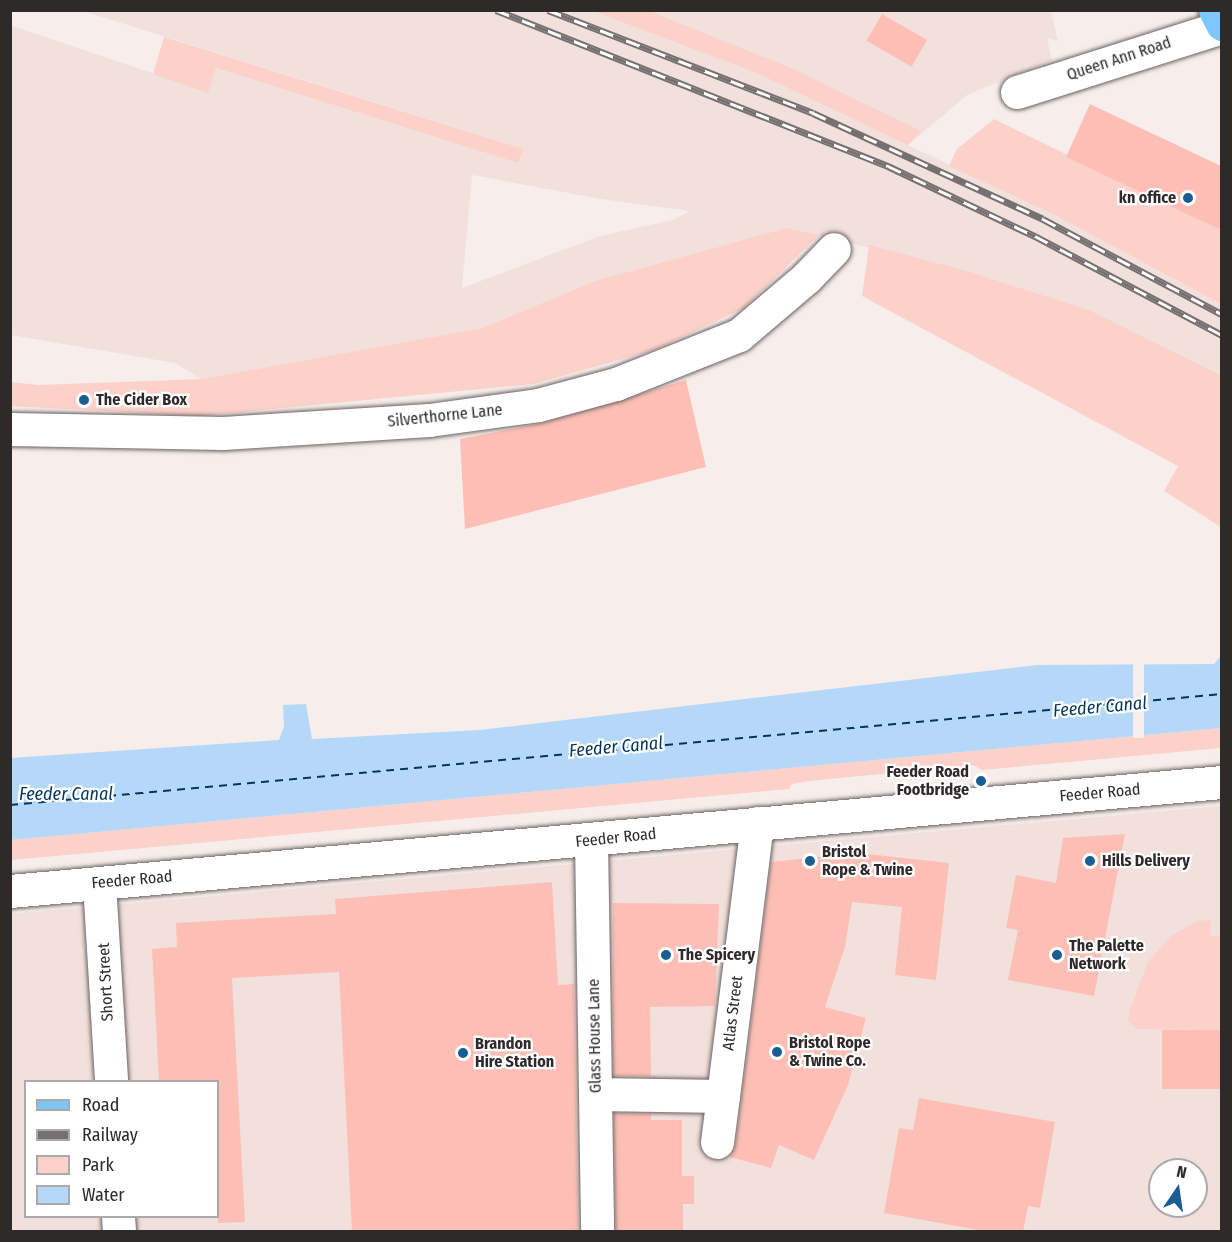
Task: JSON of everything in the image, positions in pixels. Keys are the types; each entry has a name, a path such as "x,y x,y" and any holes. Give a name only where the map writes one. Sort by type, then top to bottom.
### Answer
{"main road":[{"path":"1215,10 1221,26"}],"street":[{"name":"Queen Ann Road","path":"1017,92 1221,26"},
{"name":"Silverthorne Lane","path":"10,429 223,434 429,420 538,405 615,384 739,335 834,249"},
{"name":"Feeder Road","path":"10,891 1221,782"},
{"name":"Atlas Street","path":"717,1142 757,823"},
{"name":"Glass House Lane","path":"591,840 597,1232"},
{"name":"Short Street","path":"99,883 111,1080"},
{"path":"596,1094 723,1096"}],"shaded area":[{"path":"83,11 1051,11 1058,41 1047,38 1052,60 967,95 908,145 1053,214 1221,304 1221,375 1089,310 971,272 786,228 595,281 482,328 201,379 175,363 11,335 10,25 208,92 216,68 518,163 524,149","holes":["472,175 601,199 690,211 673,220 600,236 462,288"]},
{"path":"1221,806 1221,1231 11,1232 11,914"}],"green space":[{"path":"593,11 649,11 791,68 921,131 908,145 757,73"},
{"path":"164,37 524,149 518,163 216,68 208,93 153,74"},
{"path":"994,119 1221,230 1221,304 1053,214 949,166 957,149"},
{"path":"786,228 819,235 744,308 654,350 534,384 200,416 11,406 10,382 39,385 201,379 482,328 595,281"},
{"path":"869,245 971,272 1089,310 1221,375 1221,527 1164,491 1178,466 862,296"},
{"path":"1221,728 1221,748 982,770 973,765 809,781 792,784 789,789 11,860 10,840"},
{"path":"1211,920 1210,936 1221,935 1221,1030 1137,1029 1128,1021 1130,1009 1148,962 1171,936 1197,921"}],"water":[{"name":"Feeder Canal","path":"1221,656 1221,728 11,840 10,758 279,740 284,726 283,705 306,704 312,739 479,730 1038,665 1214,664"}],"pier":[{"path":"1133,661 1144,661 1144,738 1133,738"}],"building":[{"path":"882,14 927,40 912,67 866,41"},
{"name":"kn office","path":"1090,104 1221,166 1221,230 1066,157"},
{"path":"686,380 706,467 465,529 460,439 543,423"},
{"name":"The Palette Network","path":"1125,834 1094,996 1008,980 1018,930 1006,928 1016,875 1056,883 1063,838"},
{"path":"858,853 949,863 936,980 895,975 902,907 852,902 845,947 825,1007 866,1018 848,1085 814,1160 779,1145 771,1168 730,1157 736,1144 771,862"},
{"name":"Brandon Hire Station","path":"552,882 558,985 574,984 578,1232 352,1232 339,972 232,978 245,1222 218,1223 219,1080 159,1080 152,949 177,947 176,923 336,914 335,899"},
{"name":"The Spicery","path":"613,903 719,904 715,1006 650,1007 651,1076 613,1076"},
{"path":"1162,1030 1221,1030 1221,1089 1162,1089"},
{"path":"919,1098 1055,1122 1040,1208 1028,1206 1023,1232 990,1232 884,1213 899,1128 913,1130"},
{"path":"614,1113 651,1114 651,1120 682,1120 682,1176 694,1176 694,1204 683,1204 683,1232 616,1232"}],"ferry route":[{"path":"10,805 1222,694"}],"railway":[{"path":"496,10 888,166 1035,236 1222,335"},
{"path":"548,10 813,113 1043,219 1222,314"}],"place":[{"name":"kn office","path":"1188,198"},
{"name":"The Cider Box","path":"84,400"},
{"name":"Feeder Road Footbridge","path":"981,781"},
{"name":"Bristol Rope & Twine","path":"810,861"},
{"name":"Hills Delivery","path":"1090,861"},
{"name":"The Spicery","path":"666,955"},
{"name":"The Palette Network","path":"1057,955"},
{"name":"Bristol Rope & Twine Co.","path":"777,1052"},
{"name":"Brandon Hire Station","path":"463,1053"}]}
